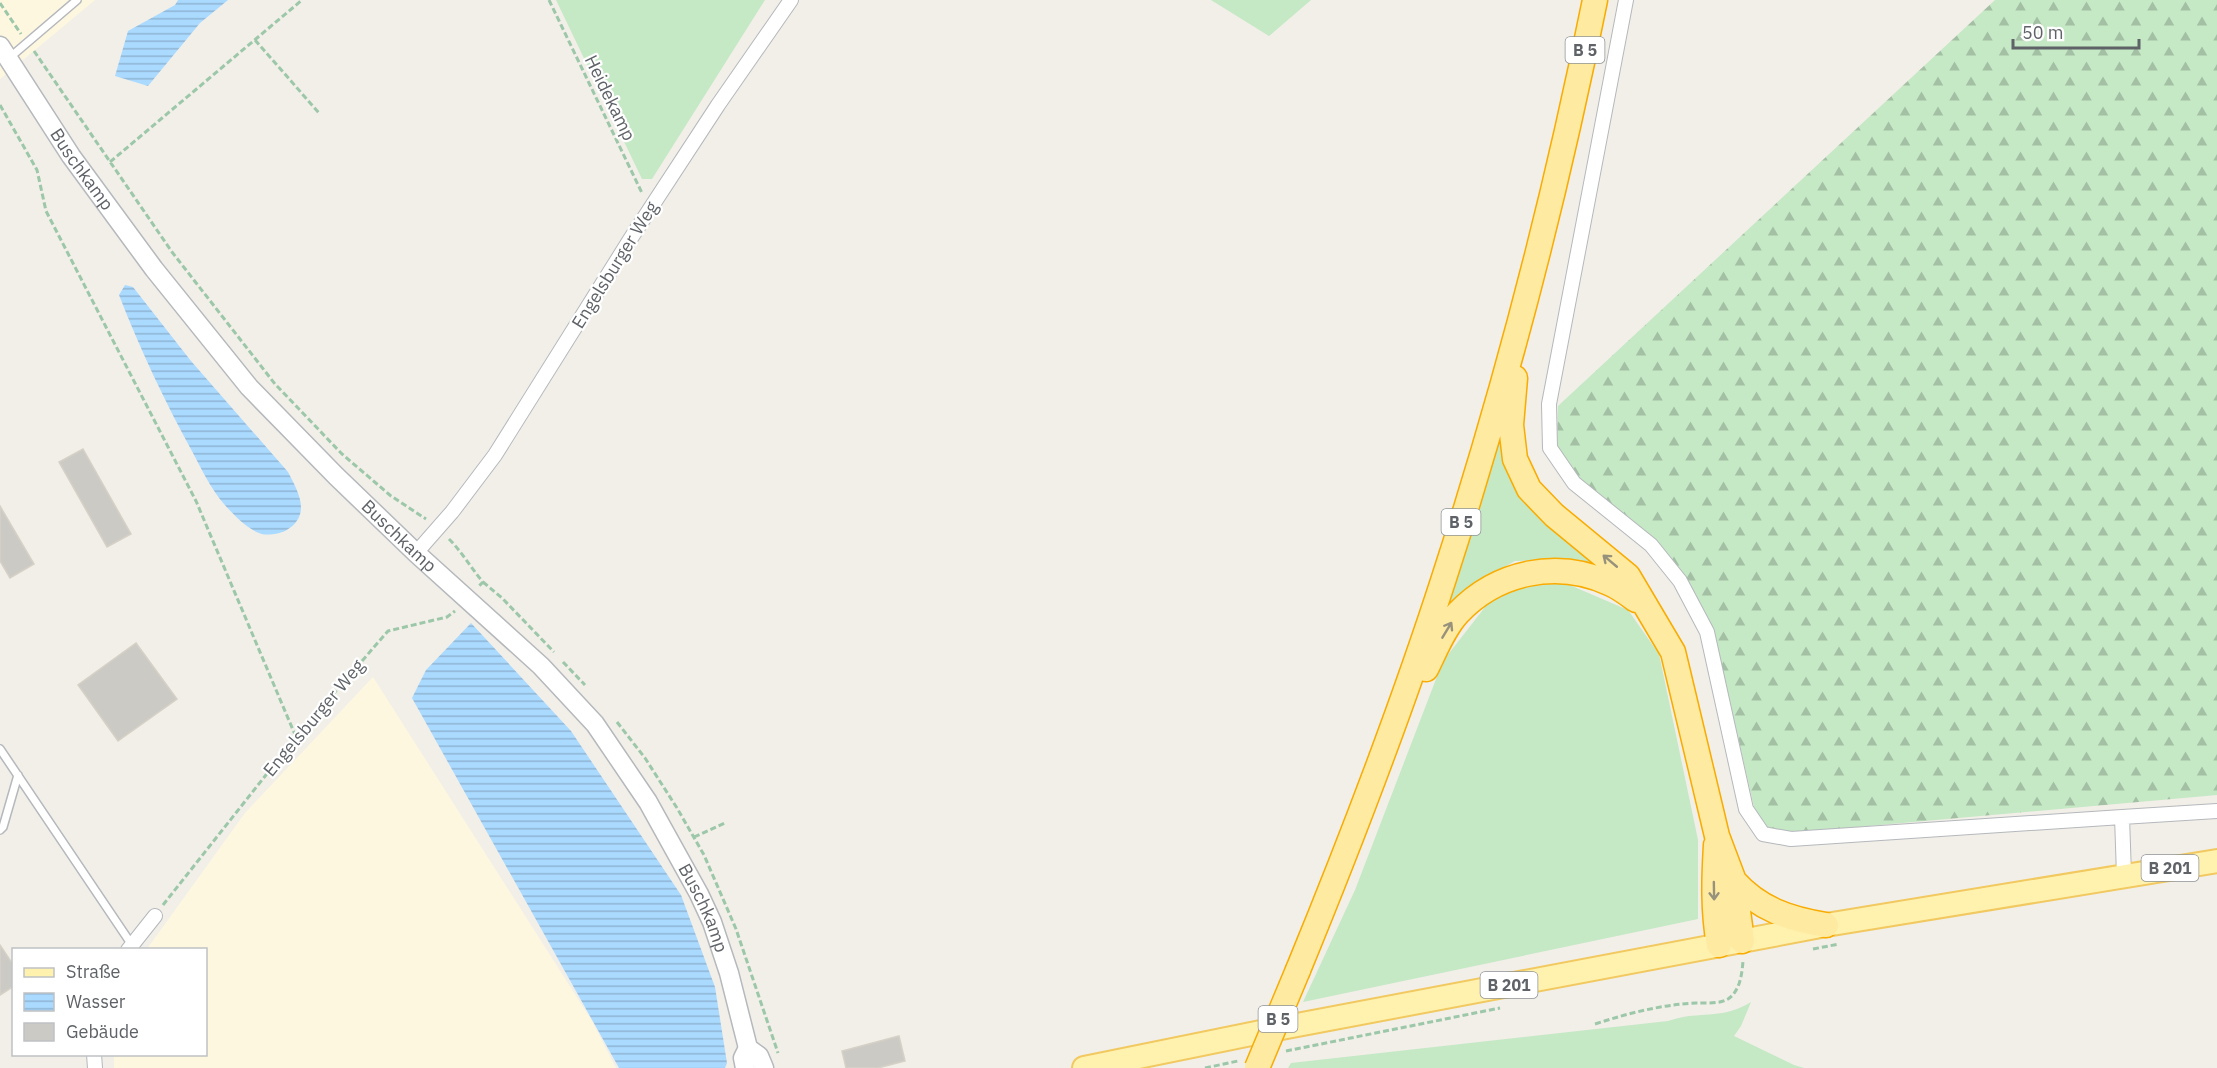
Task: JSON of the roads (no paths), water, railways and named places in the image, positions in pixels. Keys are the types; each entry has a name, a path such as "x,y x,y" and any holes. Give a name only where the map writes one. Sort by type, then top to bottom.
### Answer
{"highway":[{"name":"B 5","path":"1248,1064 1298,970 1389,737 1445,577 1523,304 1575,100 1595,0"},
{"path":"1523,304 1513,396 1512,425 1515,459 1529,489 1554,515 1628,576 1673,652 1717,836 1734,881 1746,954"},
{"path":"1389,737 1457,614 1487,588 1520,574 1568,570 1609,583 1646,606"},
{"path":"1717,836 1713,882 1714,916 1719,945"},
{"path":"1734,881 1756,902 1779,914 1801,921 1826,925"}],"main road":[{"name":"B 201","path":"1084,1068 1719,945 1746,954 1826,925 2217,861"}],"street":[{"name":"Engelsburger Weg","path":"416,553 459,504 495,455 654,203 791,0"},
{"path":"1626,0 1549,404 1550,448 1574,483 1651,545 1686,591 1707,632 1746,809 1763,834 1791,840 2217,811"},
{"name":"Buschkamp","path":"4,52 71,156 154,269 249,387 416,553 541,666 595,724 648,802 712,922 729,973 748,1048 759,1056 764,1068"},
{"path":"2122,818 2124,876"},
{"path":"130,947 155,915"},
{"name":"Buschkamp","path":"745,1068 743,1058 748,1048"}],"lane":[{"path":"4,52 28,43 77,0"},
{"path":"0,749 130,947"},
{"path":"0,830 3,827 18,775"}],"water":[{"path":"178,0 228,0 200,23 148,86 115,76 128,31 175,5"},
{"path":"125,285 133,287 191,361 288,472 299,496 301,511 293,525 285,531 276,534 262,534 254,531 224,504 215,492 153,375 135,335 119,295"},
{"path":"471,623 571,731 681,895 715,987 727,1063 725,1068 619,1068 412,698 426,670"}]}
